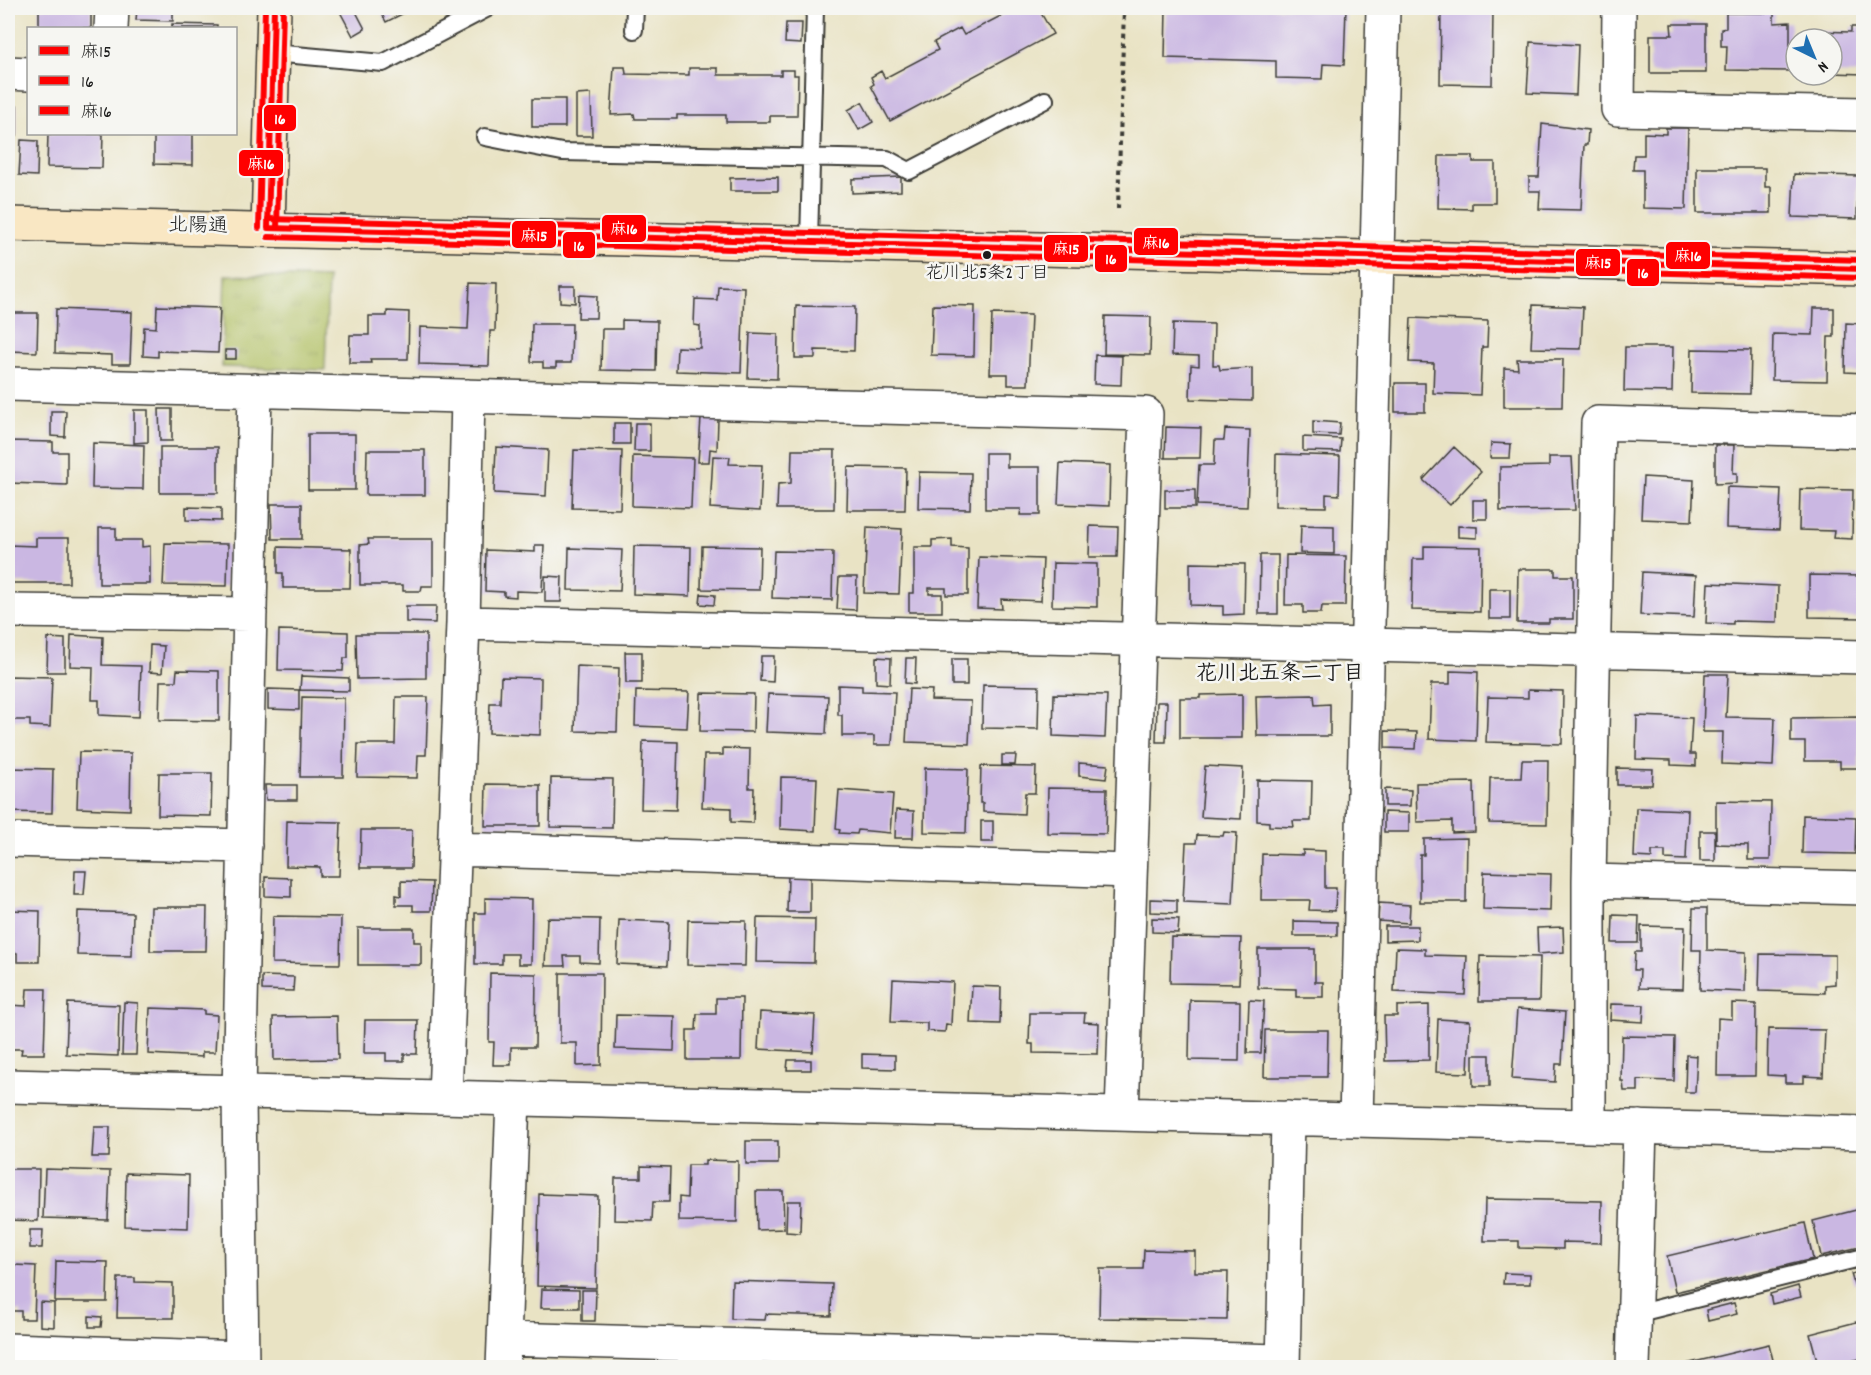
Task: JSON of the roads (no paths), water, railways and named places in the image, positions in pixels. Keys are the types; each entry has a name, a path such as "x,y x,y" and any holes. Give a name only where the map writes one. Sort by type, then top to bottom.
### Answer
{"street":[{"path":"111,27 112,8"},
{"path":"268,228 274,8"},
{"path":"1356,1120 1383,8"},
{"path":"1619,8 1618,110 1863,114"},
{"path":"8,73 27,74"},
{"name":"北陽通","path":"8,224 268,228 1863,269"},
{"path":"8,384 1146,414 1122,1114"},
{"path":"8,1350 242,1363 239,1092 255,390"},
{"path":"445,1097 463,623 468,396"},
{"path":"1589,1126 1589,881 1598,423 1863,431"},
{"path":"8,611 250,614"},
{"path":"463,623 1863,657"},
{"path":"8,840 245,846"},
{"path":"454,849 1130,871"},
{"path":"1589,881 1863,888"},
{"path":"8,1086 1863,1133"},
{"path":"513,1099 503,1353 1283,1364 1288,1118"},
{"path":"1633,1368 1640,1127"}],"lane":[{"path":"273,53 383,63 488,8"},
{"path":"634,30 636,8"},
{"path":"809,242 816,8"},
{"path":"485,137 562,152 887,159 909,171 1045,100"},
{"path":"1635,1314 1863,1257"}],"place":[{"name":"花川北5条2丁目","path":"987,255"}],"district":[{"name":"花川北五条二丁目","path":"1280,675"}]}
